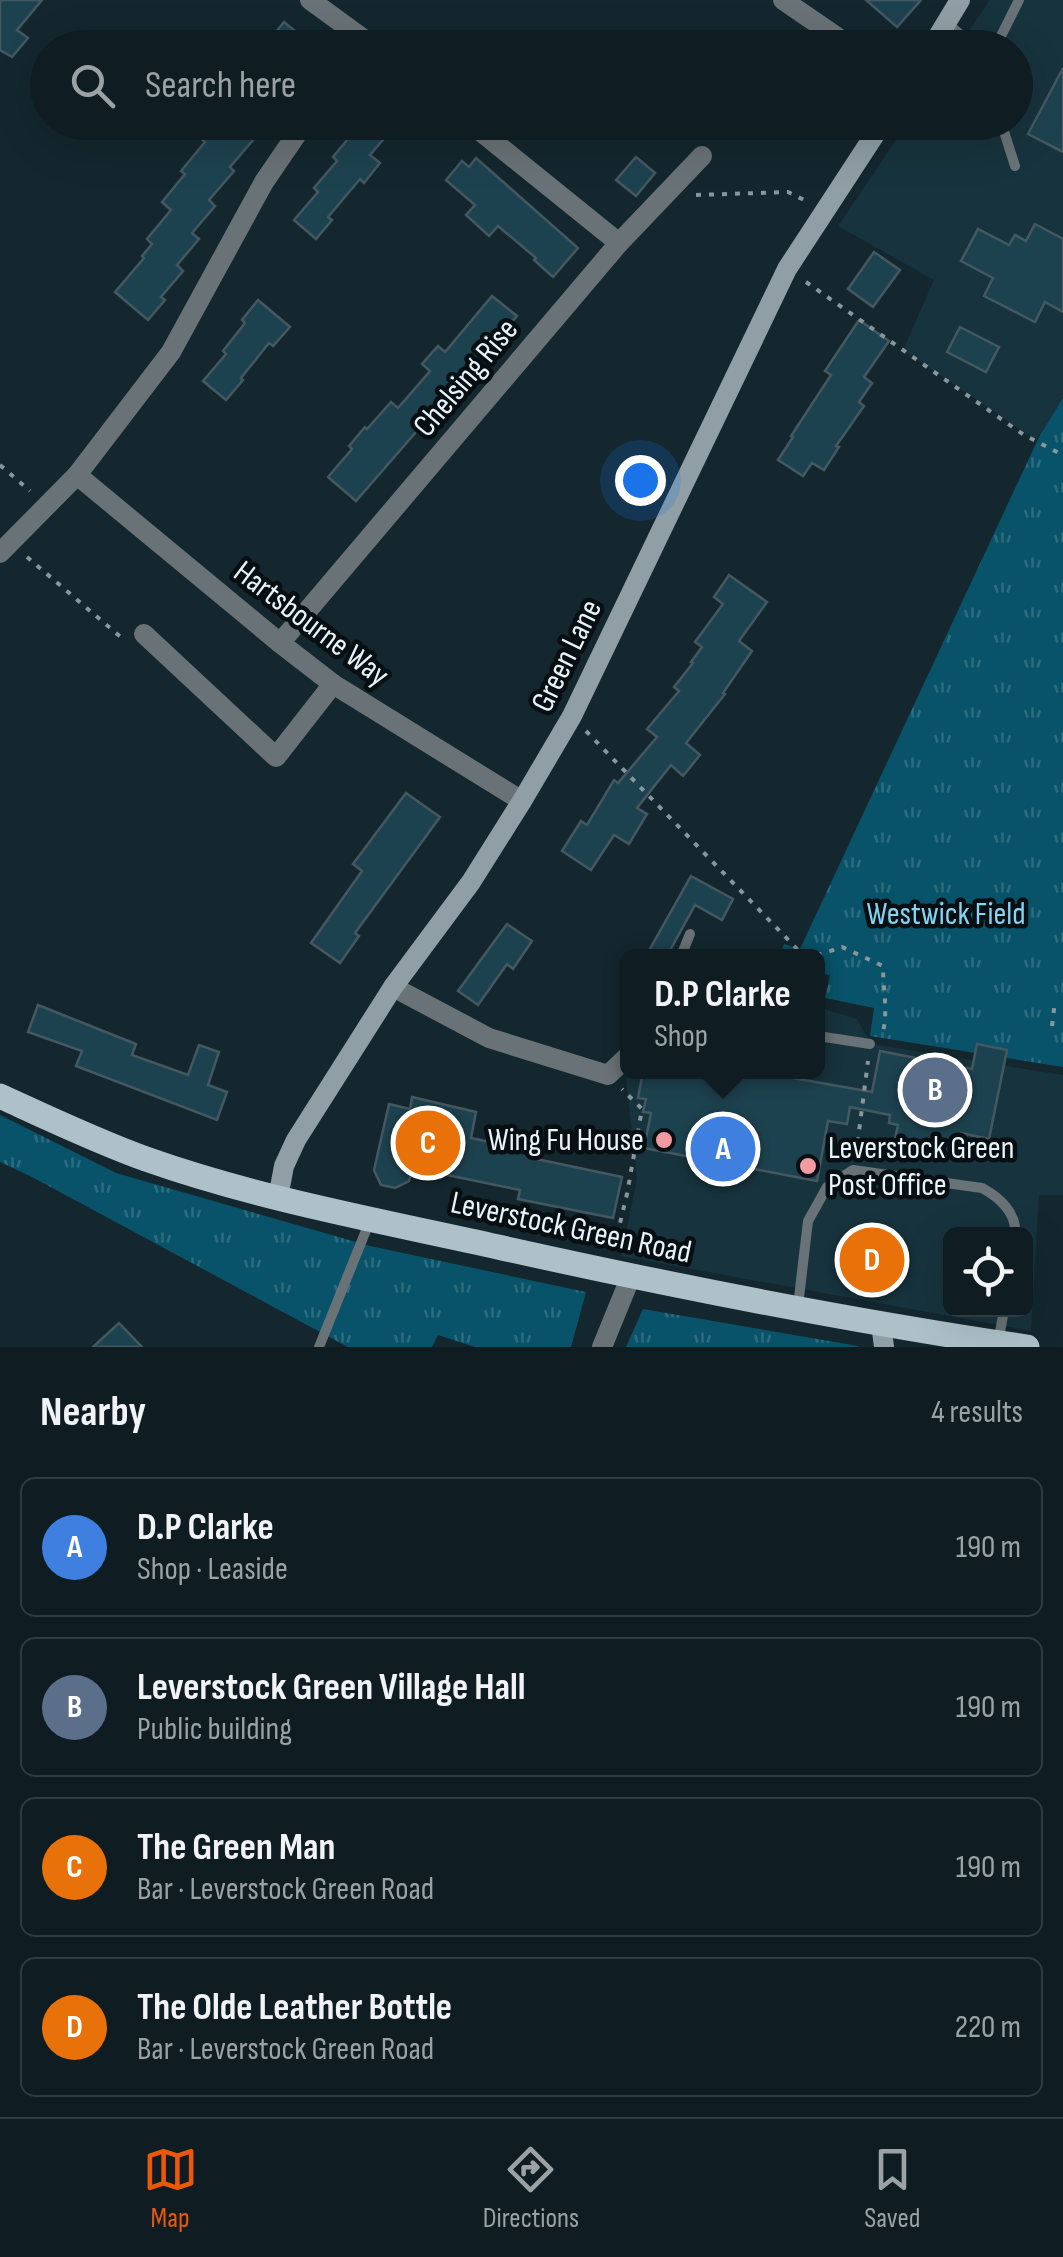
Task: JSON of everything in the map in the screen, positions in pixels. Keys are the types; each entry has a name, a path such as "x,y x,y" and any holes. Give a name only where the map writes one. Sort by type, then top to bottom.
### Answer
{"main road":[{"name":"Leverstock Green Road","path":"0,1096 147,1160 278,1198 619,1273 798,1307 883,1335 1027,1347"}],"street":[{"path":"310,0 348,30"},
{"path":"783,0 827,30"},
{"path":"943,30 960,0"},
{"path":"5,548 76,476 170,352 264,182 293,140"},
{"path":"491,140 619,244"},
{"name":"Green Lane","path":"278,1198 284,1166 296,1140 393,987 471,882 572,716 787,269 871,140"},
{"name":"Chelsing Rise","path":"280,643 619,244 702,156"},
{"name":"Hartsbourne Way","path":"76,476 333,684 522,801"},
{"path":"144,634 276,757 333,684"},
{"path":"393,987 489,1038 608,1075 620,1064"},
{"path":"602,1347 619,1273"}],"lane":[{"path":"1004,30 1020,0"},
{"path":"947,23 956,30"},
{"path":"1007,140 1015,166"},
{"path":"685,949 690,934"},
{"path":"825,1037 870,1044"},
{"path":"798,1307 808,1221 827,1187 852,1170 982,1188 1000,1198 1016,1227"},
{"path":"320,1347 371,1218"},
{"path":"998,1343 1003,1317"}],"path":[{"path":"666,196 788,192 825,210"},
{"path":"787,269 1024,435 1063,456"},
{"path":"0,465 46,505"},
{"path":"5,548 132,646 144,634"},
{"path":"572,716 797,949"},
{"path":"825,952 842,946 883,966 887,1008 884,1032 870,1044 852,1170"},
{"path":"1052,1026 1055,1000"},
{"path":"608,1075 642,1109 627,1194 619,1273"}],"shaded area":[{"path":"990,0 1063,0 1063,398 1036,440 903,350 934,280 838,226 896,140 1033,140 1033,30 970,30"},
{"path":"825,1009 857,1019 871,1044 1063,1075 1063,1195 1039,1195 1033,1297 1033,1227 943,1227 943,1315 621,1256 637,1179 626,1079 825,1079"},
{"path":"954,1317 1032,1317 1031,1331"}],"green space":[{"name":"Westwick Field","path":"1063,398 1063,1067 870,1036 874,1008 825,998 830,975 825,974 825,949 800,949 1040,435"},
{"path":"0,1115 116,1173 370,1246 586,1292 571,1347 475,1347 438,1335 432,1347 348,1347 0,1162"},
{"path":"643,1309 858,1346 859,1347 626,1347"}],"building":[{"path":"0,0 42,0 17,30 28,38 12,57 0,50"},
{"path":"866,0 921,0 897,27"},
{"path":"284,22 294,30 278,30"},
{"path":"1063,68 1063,152 1033,137 1033,125"},
{"path":"203,140 253,140 209,200 215,206 192,233 199,239 177,265 183,271 148,320 115,292 144,258 152,244 147,239 171,210 162,202 205,142"},
{"path":"347,140 383,140 370,155 380,163 364,183 360,179 328,217 332,220 316,239 294,220 318,192 314,188 337,161 333,157"},
{"path":"636,157 655,173 636,196 616,180"},
{"path":"476,158 578,248 553,277 498,226 489,236 466,215 475,205 446,180 462,161 469,167"},
{"path":"1035,224 1063,239 1063,312 1045,302 1035,322 984,296 993,278 961,261 978,229 1009,245 1015,235 1026,241"},
{"path":"874,252 900,270 873,307 848,289"},
{"path":"492,296 517,316 356,501 328,477 365,427 391,402 398,408 430,371 422,364 438,346 445,352"},
{"path":"258,300 290,327 273,346 269,343 226,400 203,381 226,354 223,351"},
{"path":"859,320 889,341 864,377 872,383 859,402 864,406 836,446 839,447 824,470 812,463 803,476 778,460 831,375 825,371"},
{"path":"960,327 999,347 986,372 947,352"},
{"path":"729,575 767,602 739,641 752,651 725,694 686,743 700,755 683,776 671,765 637,808 647,814 629,844 614,835 591,870 562,851 581,821 587,825 614,780 618,783 657,737 647,729 679,691 674,687 702,647 695,642 723,604 714,597"},
{"path":"406,793 440,817 355,933 359,936 340,963 311,943 362,871 353,864"},
{"path":"691,876 733,899 722,920 695,905 671,949 650,949"},
{"path":"507,924 532,941 513,969 507,964 478,1005 458,991"},
{"path":"38,1005 136,1044 132,1055 188,1075 199,1045 219,1052 208,1085 227,1092 217,1120 76,1066 82,1051 28,1032"},
{"path":"977,1044 1007,1050 989,1139 961,1133 956,1157 894,1144 898,1125 889,1123 890,1115 850,1107 847,1124 828,1121 817,1181 644,1148 651,1113 643,1112 646,1099 638,1098 642,1079 799,1079 872,1092 880,1051 972,1069"},
{"path":"412,1097 476,1112 471,1138 528,1150 527,1157 622,1177 613,1218 518,1199 520,1190 413,1168 409,1181 395,1188 381,1185 374,1170 389,1104 410,1109"},
{"path":"848,1242 903,1243 902,1276 847,1274"},
{"path":"119,1323 142,1347 93,1347"}],"place":[{"name":"Leverstock Green Village Hall","path":"935,1090"},
{"name":"Wing Fu House","path":"664,1140"},
{"name":"The Green Man","path":"428,1143"},
{"name":"D.P Clarke","path":"723,1149"},
{"name":"Leverstock Green Post Office","path":"808,1166"},
{"name":"The Olde Leather Bottle","path":"872,1260"}]}
